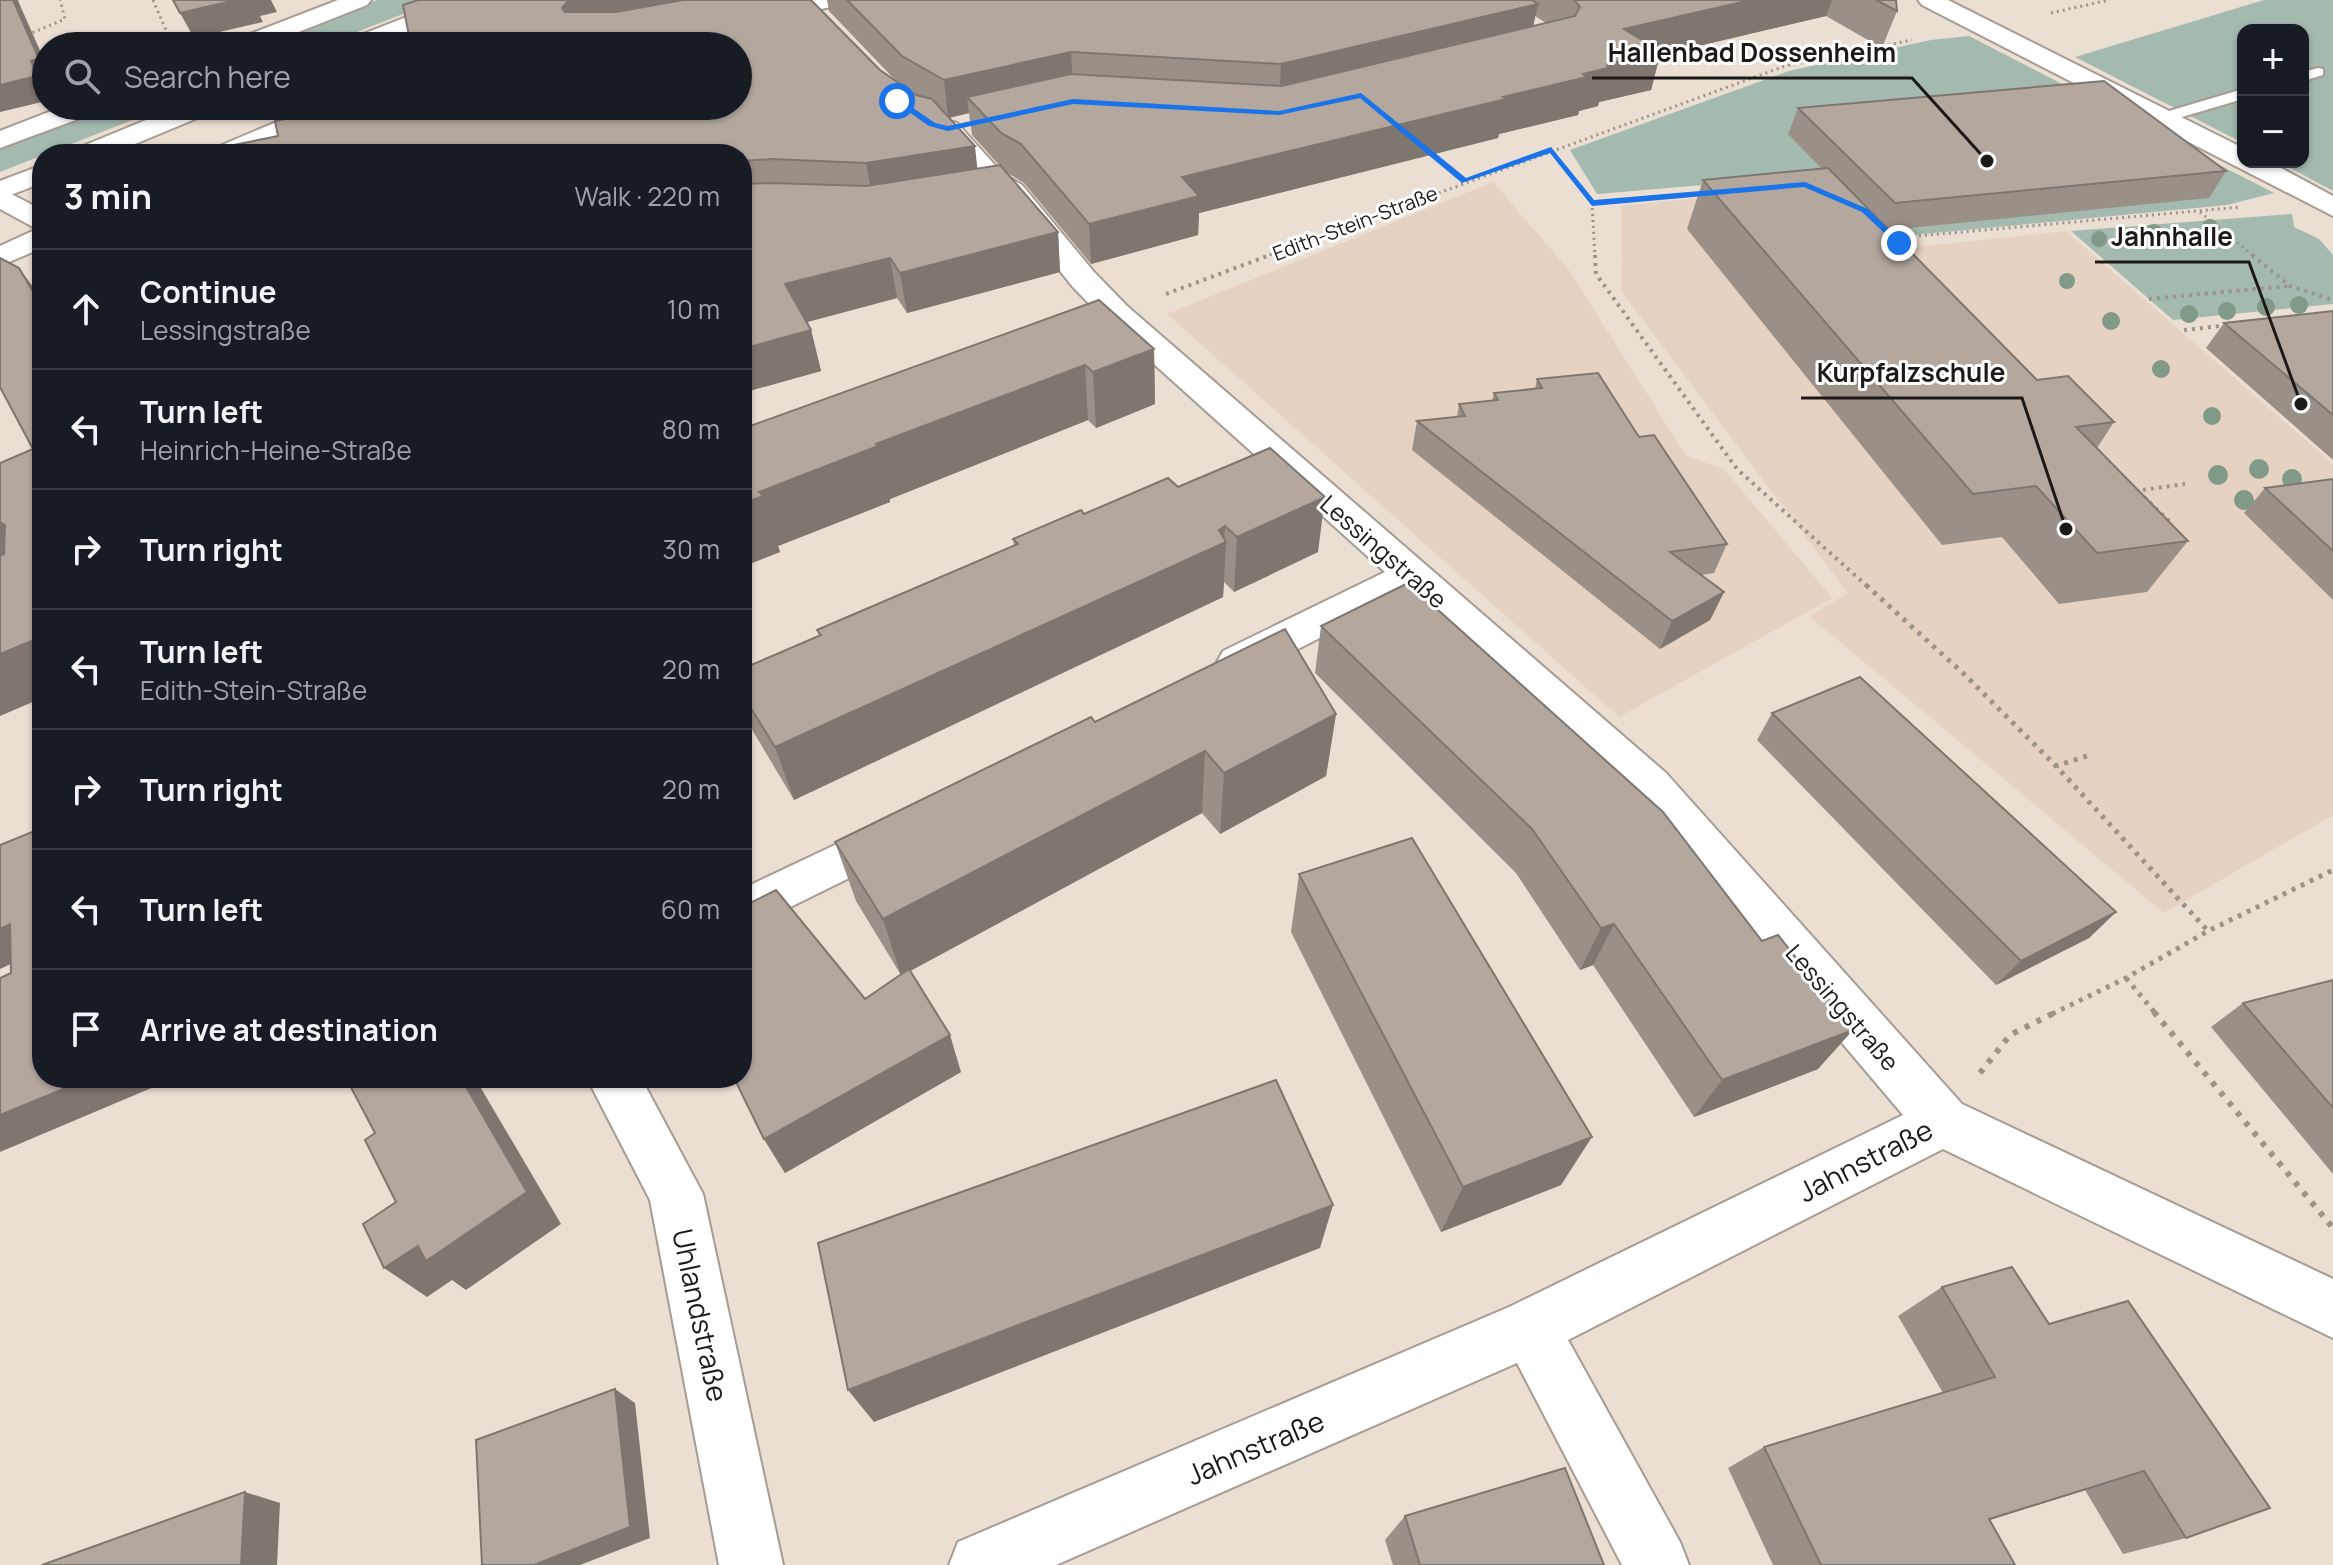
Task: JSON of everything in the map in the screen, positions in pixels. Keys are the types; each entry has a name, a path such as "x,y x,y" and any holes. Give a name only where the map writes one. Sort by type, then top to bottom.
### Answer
{"street":[{"path":"277,32 359,0"},
{"path":"390,32 471,0"},
{"path":"1930,0 2237,156"},
{"path":"730,19 818,2 836,37"},
{"name":"Lessingstraße","path":"909,109 932,125 963,125 993,180 1012,191 1083,279 1102,319 1411,575 1650,785 1943,1122"},
{"path":"0,140 52,120"},
{"path":"112,144 169,120"},
{"path":"248,144 304,120"},
{"path":"2260,168 2333,207"},
{"path":"0,191 32,177"},
{"path":"966,199 1012,191"},
{"path":"0,197 32,216"},
{"path":"0,257 32,242"},
{"path":"1198,682 1411,575"},
{"path":"752,906 927,818"},
{"name":"Uhlandstraße","path":"618,1088 676,1194 751,1565"},
{"name":"Jahnstraße","path":"981,1565 1530,1328 1943,1122 2333,1309"},
{"path":"1530,1328 1657,1565"}],"lane":[{"path":"2165,117 2237,96"}],"path":[{"path":"32,32 65,19 60,0"},
{"path":"153,0 167,32"},
{"name":"Edith-Stein-Straße","path":"1102,319 1465,181 1785,66 1980,25"},
{"path":"15,39 32,32"},
{"path":"1419,143 1465,181"},
{"path":"1551,150 1592,203 1596,274 1737,469 1965,675 2056,766 2208,931"},
{"path":"1889,233 1897,240 2243,207 2302,190"},
{"path":"1592,203 1711,193"},
{"path":"2199,211 2290,286 2333,300"},
{"path":"2149,299 2290,286"},
{"path":"2184,330 2243,323"},
{"path":"2122,493 2185,484"},
{"path":"2138,491 2172,524"},
{"path":"2056,766 2087,756"},
{"path":"1943,1122 2010,1035 2126,978 2208,931 2333,870"},
{"path":"2126,978 2333,1228"}],"shaded area":[{"path":"1493,182 1569,270 1686,456 1724,469 1832,598 1619,717 1167,314"},
{"path":"1782,189 1888,250 2066,231 2333,464 2333,815 2164,913 1809,616 1848,593 1622,292 1621,206"}],"green space":[{"path":"377,0 439,0 357,32 294,32"},
{"path":"2264,0 2333,0 2333,191 2290,168 2309,168 2309,24 2237,24 2237,140 2075,57"},
{"path":"1969,36 2274,193 2227,205 1913,235 1870,191 1822,175 1597,194 1570,150 1789,71 1931,40"},
{"path":"68,120 132,120 71,144 32,144 32,159 0,172 0,147"},
{"path":"2292,214 2294,227 2319,239 2333,255 2333,304 2173,320 2071,231"}],"building":[{"path":"0,0 13,0 32,43 32,77 0,85"},
{"path":"173,0 236,0 180,13"},
{"path":"418,0 576,0 567,2 562,8 565,12 616,12 683,0 811,0 880,70 916,95 932,99 975,146 866,163 752,160 752,144 238,144 278,136 275,121 280,120 752,120 752,32 408,32 403,5"},
{"path":"847,0 1532,0 1538,4 1281,64 1071,52 944,80 902,56"},
{"path":"1574,0 1751,0 1624,29 1661,52 1607,64 1608,68 1583,74 1587,77 1503,97 1506,99 1182,177 1199,196 1089,224 1021,144 1001,133 967,97 1071,74 1282,86 1575,16 1580,7"},
{"path":"1876,0 1896,0 1897,11"},
{"path":"2104,81 2226,171 1895,203 1798,108"},
{"path":"1000,165 1058,232 900,273 890,258 785,284 811,330 752,346 752,184 866,186"},
{"path":"1828,168 2037,380 2068,376 2114,422 2076,427 2188,541 2097,553 2036,486 1973,494 1703,180"},
{"path":"0,258 19,268 32,290 32,447 0,387"},
{"path":"1099,300 1154,349 1093,372 1085,365 876,444 878,446 759,492 763,496 752,500 752,425"},
{"path":"2333,311 2333,415 2224,323"},
{"path":"1598,373 1639,437 1654,435 1727,544 1670,552 1724,592 1672,621 1417,421 1465,416 1459,404 1498,400 1494,393 1542,388 1537,379"},
{"path":"1270,448 1325,497 1237,537 1225,526 1219,530 1226,542 775,747 752,710 752,665 821,635 817,630 1018,544 1013,539 1081,510 1084,514 1168,478 1178,487"},
{"path":"32,449 32,641 0,654 0,556 4,554 5,525 0,522 0,463"},
{"path":"2333,479 2333,551 2265,488"},
{"path":"1408,583 1663,812 1762,941 1778,935 1853,1030 1722,1080 1614,924 1601,928 1532,829 1321,626"},
{"path":"1285,629 1336,714 1224,773 1205,751 883,919 835,842 1091,717 1095,722"},
{"path":"1860,677 2116,912 2021,961 1772,713"},
{"path":"32,832 32,1088 66,1088 0,1115 0,978 11,973 10,924 0,929 0,845"},
{"path":"1412,838 1592,1137 1463,1187 1299,874"},
{"path":"776,890 865,999 909,969 950,1035 764,1139 739,1088 752,1088 752,902"},
{"path":"2333,980 2333,1108 2243,1003"},
{"path":"1276,1080 1333,1205 848,1390 818,1243"},
{"path":"351,1088 467,1088 527,1192 426,1261 418,1246 384,1268 363,1224 396,1202 365,1140 375,1133"},
{"path":"2012,1267 2049,1324 2128,1301 2270,1508 2186,1538 2144,1471 1989,1519 2015,1565 1821,1565 1764,1447 1995,1377 1942,1287"},
{"path":"615,1389 630,1527 534,1565 482,1565 476,1440"},
{"path":"1565,1468 1604,1565 1420,1565 1405,1516"},
{"path":"245,1492 241,1565 42,1565"}],"place":[{"name":"Hallenbad Dossenheim","path":"1987,161"},
{"name":"Jahnhalle","path":"2301,404"},
{"name":"Kurpfalzschule","path":"2066,529"}],"route":[{"path":"897,101 932,125 948,129 1073,101 1279,113 1361,95 1465,181 1551,150 1592,203 1805,184 1865,210 1899,243"}]}
